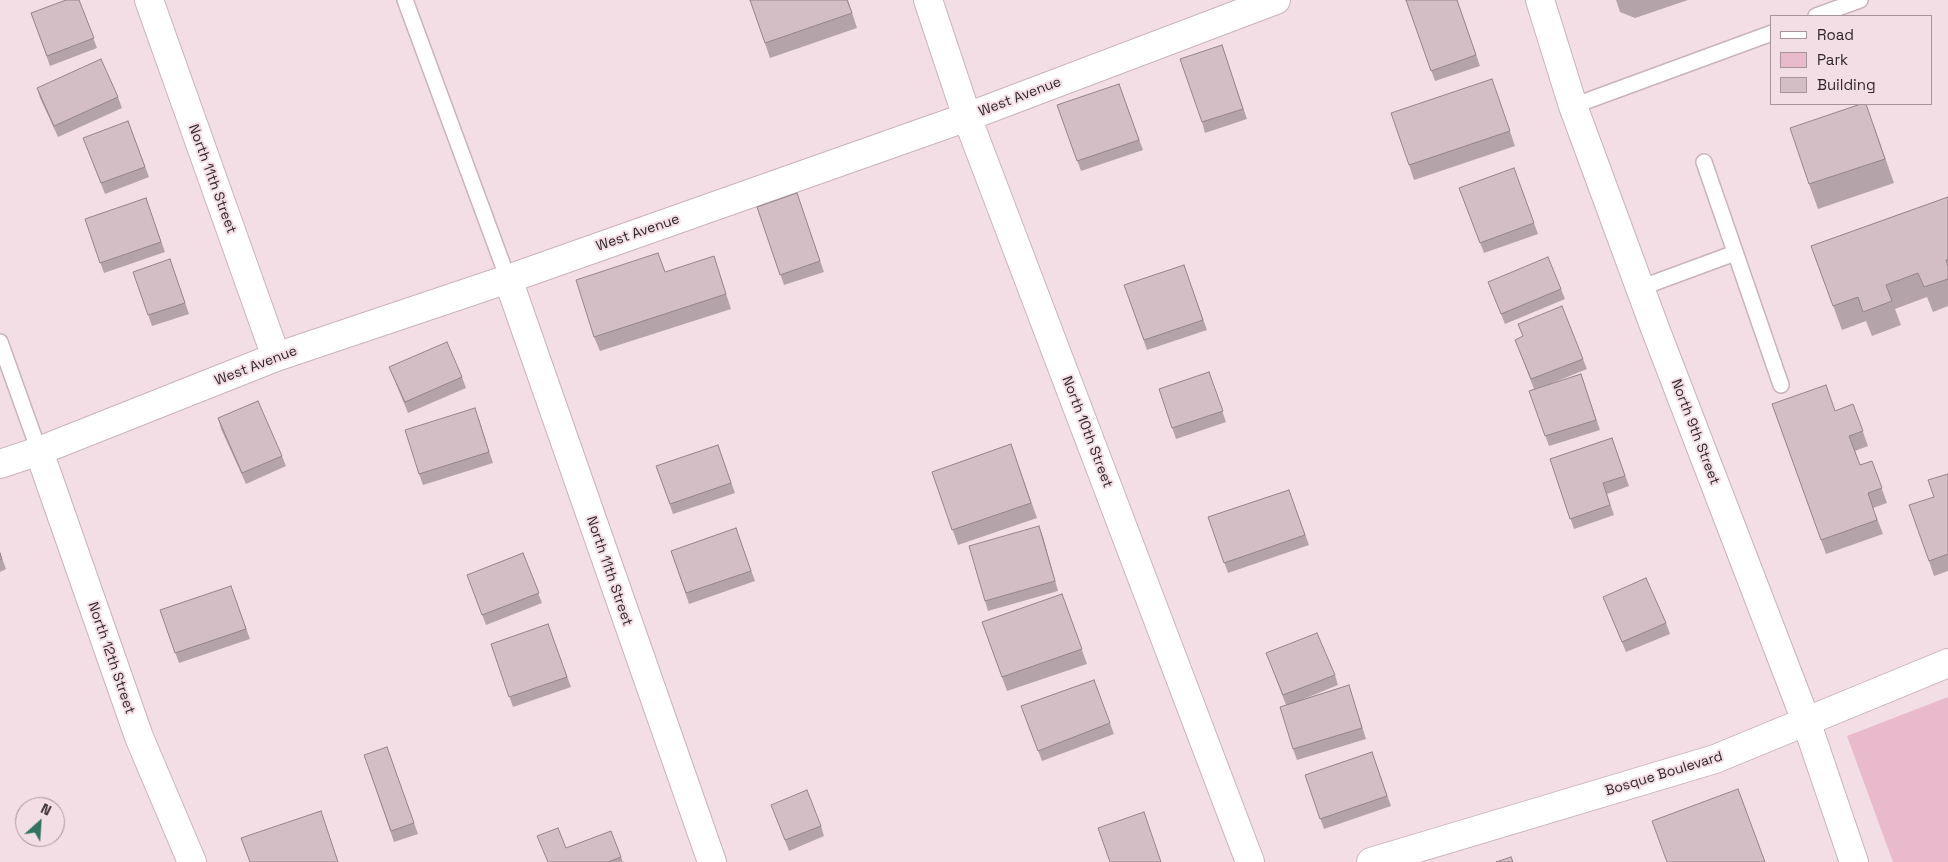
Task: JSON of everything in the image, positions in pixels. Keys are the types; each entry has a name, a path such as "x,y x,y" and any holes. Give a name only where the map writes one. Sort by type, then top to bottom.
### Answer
{"street":[{"name":"North 11th Street","path":"149,0 276,357"},
{"name":"North 10th Street","path":"928,0 968,117 1250,862"},
{"name":"West Avenue","path":"0,464 39,451 276,357 508,279 968,117 1276,0"},
{"name":"North 9th Street","path":"1540,0 1573,106 1640,288 1806,721 1854,862"},
{"name":"North 11th Street","path":"508,279 712,862"},
{"name":"North 12th Street","path":"39,451 139,737 192,862"},
{"name":"Bosque Boulevard","path":"1371,862 1715,759 1948,663"}],"lane":[{"path":"405,0 508,279"},
{"path":"1819,15 1860,0"},
{"path":"1573,106 1770,34"},
{"path":"1704,162 1781,386"},
{"path":"1640,288 1735,253"},
{"path":"0,342 39,451"}],"green space":[{"path":"1948,697 1948,862 1893,862 1847,736"}],"building":[{"path":"66,0 79,0 94,38 47,56 31,13"},
{"path":"750,0 847,0 852,13 765,43"},
{"path":"1406,0 1457,0 1476,55 1431,71"},
{"path":"1222,45 1243,109 1202,122 1180,59"},
{"path":"101,59 118,97 54,126 37,88"},
{"path":"1492,79 1510,131 1409,165 1391,113"},
{"path":"1119,84 1139,140 1077,161 1057,105"},
{"path":"1858,105 1866,105 1885,159 1809,184 1790,128"},
{"path":"128,121 145,167 101,183 83,138"},
{"path":"1514,168 1534,223 1480,243 1459,188"},
{"path":"797,193 820,261 780,275 757,207"},
{"path":"1948,197 1948,260 1946,260 1948,279 1924,287 1918,273 1886,285 1892,301 1863,312 1858,297 1833,306 1811,246"},
{"path":"146,198 161,242 100,263 85,219"},
{"path":"658,253 665,272 714,256 726,294 594,337 576,280"},
{"path":"1548,257 1561,289 1501,314 1488,282"},
{"path":"170,259 185,303 148,315 133,272"},
{"path":"1184,265 1203,320 1144,340 1124,285"},
{"path":"1562,306 1583,359 1531,379 1515,340 1523,336 1518,324"},
{"path":"447,342 462,377 405,402 389,367"},
{"path":"1209,372 1223,411 1172,428 1159,389"},
{"path":"1581,374 1596,420 1545,436 1529,391"},
{"path":"1826,385 1835,411 1853,404 1863,431 1849,436 1860,465 1872,461 1882,488 1868,493 1877,520 1821,540 1772,404"},
{"path":"258,401 282,456 242,473 218,418"},
{"path":"475,408 489,452 419,474 405,430"},
{"path":"1612,438 1625,476 1603,483 1610,505 1570,519 1550,459"},
{"path":"1011,444 1031,503 952,530 932,472"},
{"path":"718,445 731,483 670,504 656,466"},
{"path":"1948,474 1948,554 1929,561 1909,505 1934,497 1928,480"},
{"path":"1289,490 1305,535 1224,563 1208,517"},
{"path":"1039,526 1055,581 985,601 969,546"},
{"path":"736,528 751,571 686,593 671,551"},
{"path":"523,553 539,593 482,615 467,575"},
{"path":"1646,578 1666,623 1622,642 1603,597"},
{"path":"231,586 246,629 175,653 160,610"},
{"path":"1062,594 1082,649 1002,677 982,622"},
{"path":"548,624 567,677 509,697 491,644"},
{"path":"1317,633 1335,675 1283,695 1266,653"},
{"path":"1094,680 1110,723 1038,751 1021,706"},
{"path":"1349,685 1362,728 1293,749 1280,707"},
{"path":"387,747 414,823 391,831 364,755"},
{"path":"1372,752 1387,796 1320,819 1305,775"},
{"path":"1738,789 1765,862 1667,862 1652,821"},
{"path":"807,790 821,826 785,840 771,805"},
{"path":"321,811 338,862 250,862 241,838"},
{"path":"1144,812 1161,862 1110,862 1098,828"},
{"path":"558,828 566,848 611,831 621,857 608,862 548,862 537,836"},
{"path":"1511,857 1513,862 1496,862"}]}
